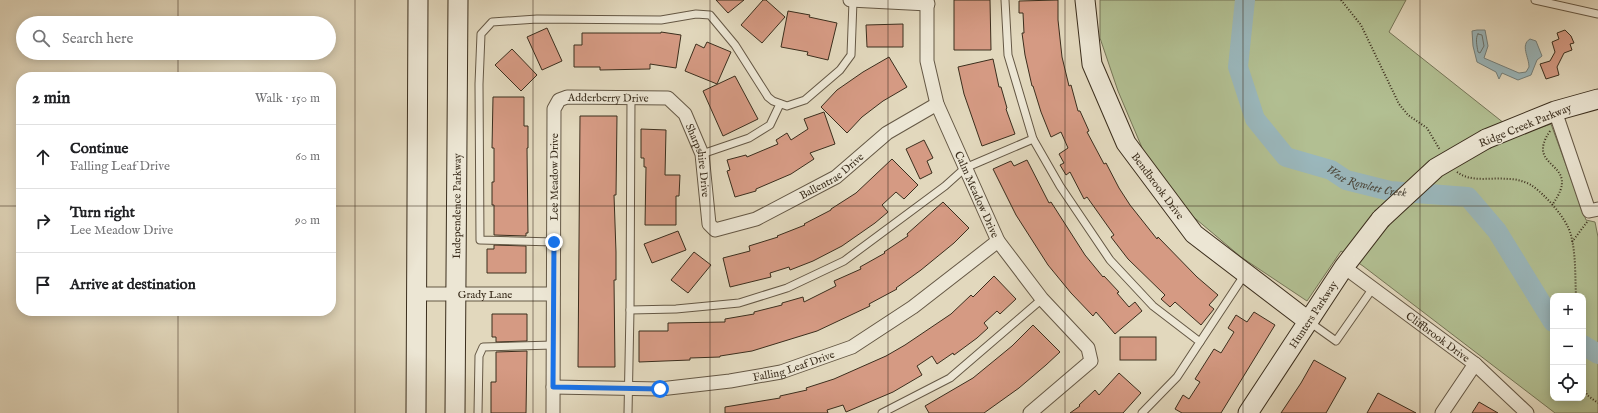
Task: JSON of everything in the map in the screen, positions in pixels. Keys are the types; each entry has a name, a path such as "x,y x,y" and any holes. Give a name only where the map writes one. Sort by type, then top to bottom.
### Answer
{"street":[{"path":"416,413 418,0"},
{"name":"Independence Parkway","path":"455,413 458,0"},
{"path":"852,0 927,2"},
{"name":"Bendbrook Drive","path":"1085,0 1092,64 1126,143 1194,234 1308,321"},
{"name":"Calm Meadow Drive","path":"927,2 927,61 937,104 998,241 1042,300 1088,348 1091,361 1030,413"},
{"name":"Adderberry Drive","path":"554,109 559,100 568,97 668,98"},
{"name":"Sharpshire Drive","path":"668,98 685,114 702,154 709,224 715,230"},
{"name":"Ridge Creek Parkway","path":"1381,219 1436,168 1486,139 1558,119 1598,99"},
{"name":"Ballentrae Drive","path":"715,230 756,219 836,177 887,133 937,104"},
{"name":"Lee Meadow Drive","path":"553,413 554,109"},
{"path":"1558,119 1589,211 1597,209"},
{"name":"Hunters Parkway","path":"1248,413 1344,267 1381,219"},
{"name":"Falling Leaf Drive","path":"553,387 660,389 730,382 781,372 852,347 913,307 998,241"},
{"name":"Cliffbrook Drive","path":"1344,267 1475,364 1527,413"},
{"name":"Grady Lane","path":"416,294 553,294"},
{"path":"1442,413 1475,364"}],"lane":[{"path":"554,242 480,240 479,84 481,34 492,22 537,20 661,20 696,14 710,15 735,45 768,97 773,101 787,106 805,100 840,70 851,55 852,0"},
{"path":"1005,0 1008,55 1033,139 1060,186 1110,260 1153,306 1200,342"},
{"path":"1534,0 1598,14"},
{"path":"628,413 630,310 630,98"},
{"path":"702,154 749,138 770,125 780,104"},
{"path":"630,310 676,309 739,303 787,288 844,261 944,186 965,168 1033,139"},
{"path":"1142,413 1177,377 1246,274"},
{"path":"1308,321 1336,341 1373,288"},
{"path":"882,413 950,378 1042,300"},
{"path":"478,413 479,356 483,347 553,345"}],"path":[{"path":"1341,0 1361,25 1399,104 1408,115 1427,128 1439,149"},
{"path":"1552,205 1561,191 1562,179 1556,168 1545,159 1542,146 1550,130 1558,119"},
{"path":"1460,174 1475,179 1507,178 1519,180 1532,186 1552,205 1561,215 1571,233 1576,293"},
{"path":"1572,242 1597,209"},
{"path":"1586,392 1598,403"}],"green space":[{"path":"1100,0 1406,0 1389,32 1519,135 1551,124 1586,220 1595,222 1598,237 1598,413 1555,413 1363,266 1341,251 1307,301 1241,257 1190,214 1143,150 1118,91 1100,38"}],"water":[{"path":"1485,30 1488,46 1484,58 1519,73 1526,72 1529,67 1525,48 1527,42 1530,39 1536,41 1542,56 1537,60 1531,75 1518,80 1502,73 1499,79 1496,72 1477,62 1473,46 1472,31"}],"building":[{"path":"716,0 744,0 728,13"},
{"path":"763,0 766,0 785,17 762,43 741,25"},
{"path":"954,0 990,0 991,50 954,50"},
{"path":"1058,0 1058,20 1062,57 1069,86 1071,85 1078,111 1080,111 1089,131 1087,132 1104,164 1106,163 1130,205 1157,239 1158,237 1197,277 1218,295 1209,305 1214,309 1201,325 1175,302 1170,307 1161,299 1165,295 1128,259 1111,237 1114,235 1087,197 1084,199 1070,172 1066,175 1060,165 1064,163 1059,154 1068,148 1061,132 1051,137 1041,112 1032,86 1025,55 1022,33 1024,33 1023,13 1019,13 1019,1"},
{"path":"788,11 810,15 809,17 837,23 828,60 807,55 808,52 781,47"},
{"path":"903,24 903,47 867,47 866,25"},
{"path":"547,28 562,61 542,70 527,37"},
{"path":"1565,30 1571,36 1574,43 1570,44 1572,50 1564,53 1557,67 1559,75 1546,79 1540,64 1550,61 1555,52 1552,42 1559,39 1557,33"},
{"path":"661,32 681,35 676,68 650,64 650,69 600,70 600,67 574,67 574,45 582,45 582,33"},
{"path":"707,42 731,52 717,84 685,71 696,44 704,48"},
{"path":"512,49 537,75 521,91 495,65"},
{"path":"889,57 907,87 883,101 862,117 847,133 821,107 837,90 863,72"},
{"path":"993,59 999,87 1001,87 1006,109 1015,134 982,146 964,94 958,67"},
{"path":"735,76 758,119 723,136 703,91"},
{"path":"493,97 524,97 524,126 528,126 528,233 526,233 526,236 494,235 494,205 492,205 492,182 494,182 494,148 492,148"},
{"path":"824,112 835,144 810,153 814,159 791,174 756,189 756,191 735,197 727,171 730,170 727,160 746,155 747,157 778,144 776,140 787,133 791,140 808,129 804,119"},
{"path":"580,116 617,116 616,195 614,195 616,252 616,280 614,280 615,367 578,367"},
{"path":"641,129 666,130 665,175 680,175 679,196 676,196 676,225 645,225 646,167 644,167 644,158 641,158"},
{"path":"924,140 933,158 927,161 932,173 920,179 906,149"},
{"path":"892,159 918,185 904,199 896,192 882,205 888,212 875,223 842,246 813,261 790,270 789,267 770,273 771,277 730,287 723,258 750,251 749,246 778,237 777,236 805,225 804,224 831,210 856,193"},
{"path":"1027,160 1049,203 1051,202 1085,255 1103,277 1104,276 1119,292 1117,293 1129,307 1135,302 1142,311 1115,334 1096,312 1093,316 1071,293 1048,265 1016,215 993,169 1011,161 1014,166"},
{"path":"943,202 969,228 954,243 896,288 897,289 869,304 870,306 817,331 752,351 720,357 690,358 690,360 639,362 639,331 668,331 668,323 725,322 725,319 754,314 754,312 782,305 782,303 803,297 804,302 836,286 834,281 861,269 860,267 885,253 884,252 908,236 907,234"},
{"path":"678,231 686,250 652,263 644,244"},
{"path":"494,245 526,246 526,273 487,273 487,249 494,249"},
{"path":"694,252 711,265 688,293 671,280"},
{"path":"994,276 1016,299 1000,314 997,311 984,323 988,328 977,338 954,355 953,353 937,364 932,356 917,366 922,375 893,392 846,412 843,405 827,410 828,413 725,413 725,407 780,398 780,396 807,390 806,388 834,379 886,356 951,314 971,295 973,297"},
{"path":"1254,312 1275,325 1221,413 1182,413 1175,409 1183,395 1189,399 1200,382 1195,379 1214,349 1221,353 1234,332 1228,328 1236,315 1247,322"},
{"path":"492,314 527,314 527,341 496,342 496,337 492,337"},
{"path":"1033,325 1060,352 1019,388 984,413 929,413 925,406 973,378 1012,346"},
{"path":"1120,337 1156,337 1156,360 1120,360"},
{"path":"527,351 526,413 491,413 491,382 496,382 496,352"},
{"path":"1314,360 1346,378 1326,413 1281,413 1301,383"},
{"path":"1119,373 1141,393 1123,413 1070,413 1080,406 1079,405 1095,390 1099,395"},
{"path":"1378,393 1416,413 1367,413"},
{"path":"1479,402 1498,413 1472,413"}],"waterway":[{"name":"West Rowlett Creek","path":"1245,0 1238,67 1255,119 1286,157 1331,170 1346,180 1390,191 1468,197 1497,231 1550,317"},
{"name":"West Rowlett Creek","path":"1586,347 1598,354"}],"route":[{"path":"554,242 553,387 660,389"}]}
